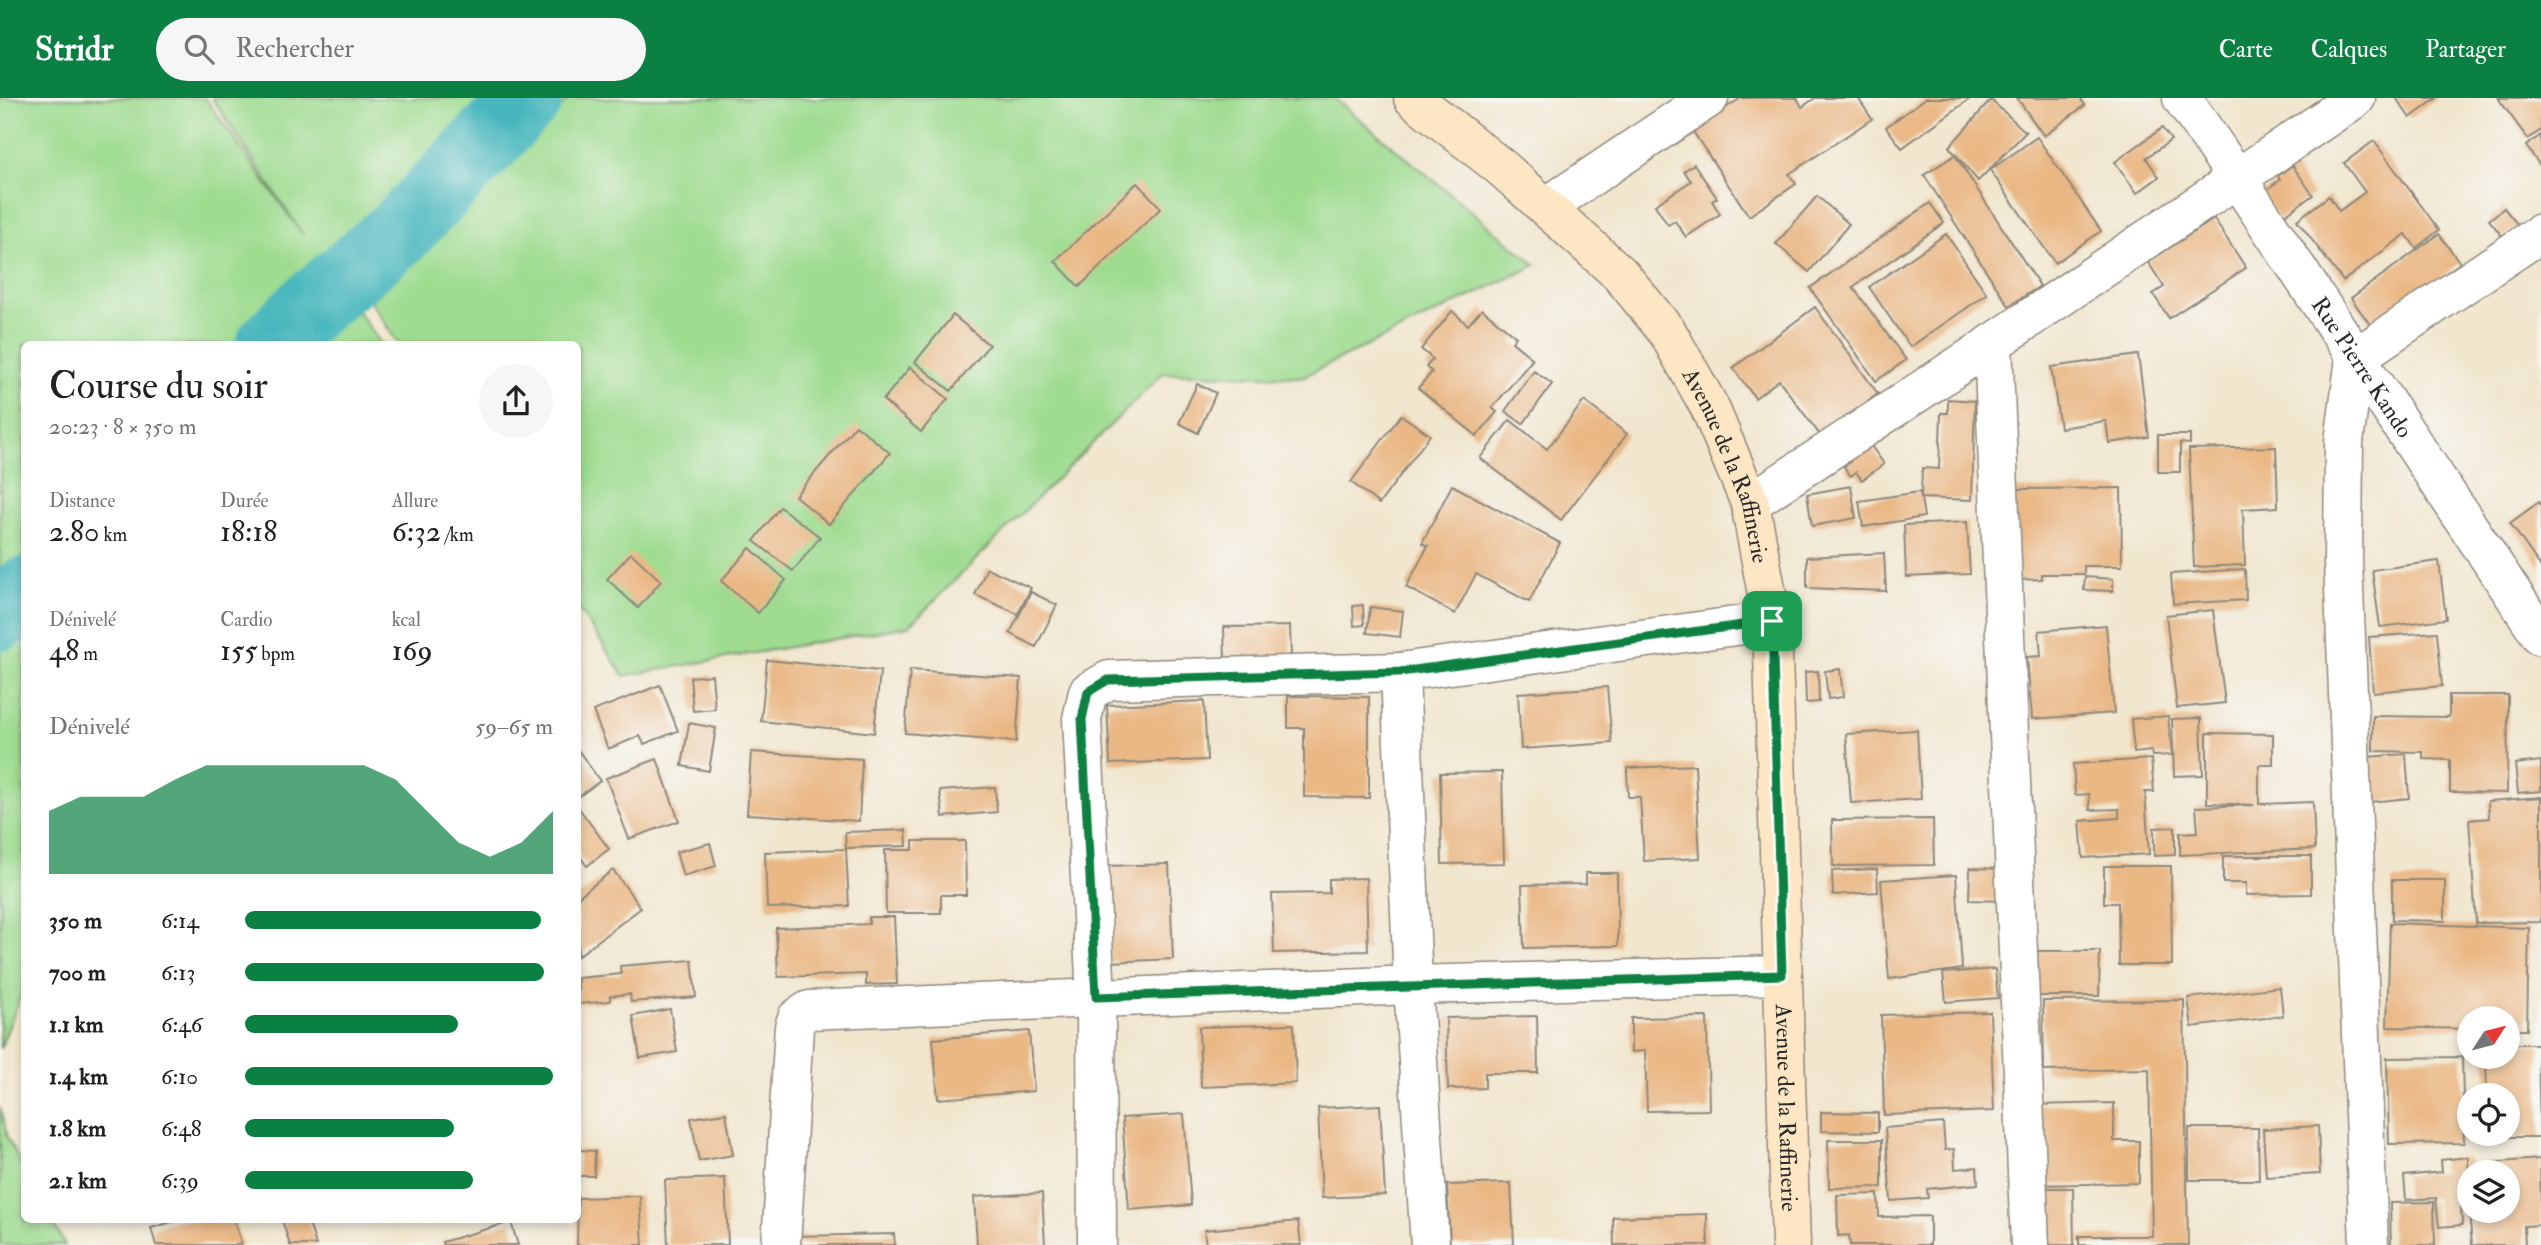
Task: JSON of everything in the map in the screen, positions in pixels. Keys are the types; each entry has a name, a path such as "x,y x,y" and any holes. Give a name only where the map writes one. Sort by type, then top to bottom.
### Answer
{"street":[{"name":"Avenue de la Raffinerie","path":"1413,98 1503,169 1620,274 1668,333 1710,408 1750,503 1772,621 1790,1245"},
{"path":"1546,207 1709,98"},
{"name":"Rue Pierre Kando","path":"2182,98 2541,636"},
{"path":"1750,503 2356,98"},
{"path":"2370,1245 2343,561 2344,442 2355,358 2541,233"},
{"path":"1993,343 2030,1245"},
{"path":"1097,1245 1096,997 1082,719 1088,692 1108,680 1400,672 1772,621"},
{"path":"1400,672 1413,985 1430,1245"},
{"path":"781,1245 794,1027 797,1018 809,1010 1413,985 1782,975"}],"green space":[{"path":"0,98 205,98 303,235 212,98 491,98 323,263 379,341 21,341 21,995 0,1049"},
{"path":"570,98 1334,98 1536,265 1302,377 1163,373 909,626 624,676 581,612 581,341 396,341 370,301"},
{"path":"0,1107 7,1138 21,1164 21,1223 53,1223 65,1245 0,1245"}],"building":[{"path":"1741,98 1797,98 1802,107 1815,98 1858,98 1872,119 1789,174 1796,184 1749,216 1692,130"},
{"path":"1926,98 1971,98 1902,148 1886,127"},
{"path":"2017,98 2080,98 2085,105 2044,136"},
{"path":"2396,98 2437,98 2410,118"},
{"path":"2498,98 2541,98 2541,130 2528,139"},
{"path":"1991,100 2026,132 1978,181 1949,147"},
{"path":"2162,128 2171,140 2146,158 2159,177 2137,193 2115,162"},
{"path":"2541,135 2541,167 2526,146"},
{"path":"2037,137 2101,231 2055,263 1990,170"},
{"path":"2374,141 2439,230 2416,248 2406,234 2343,281 2297,220 2329,196 2339,211 2365,192 2344,163"},
{"path":"1955,155 2040,286 2009,306 1924,175"},
{"path":"1694,164 1717,198 1712,201 1720,214 1686,237 1675,221 1668,225 1655,205 1691,181 1684,171"},
{"path":"2292,165 2313,195 2279,219 2262,193 2280,180 2278,176"},
{"path":"1137,183 1161,208 1079,287 1055,261"},
{"path":"1817,196 1849,224 1809,272 1776,244"},
{"path":"1930,203 1944,223 1853,287 1906,360 1876,381 1810,288"},
{"path":"2504,208 2518,225 2503,237 2489,220"},
{"path":"2214,219 2246,268 2169,318 2153,294 2164,287 2148,262"},
{"path":"1946,234 1987,294 1910,347 1869,287"},
{"path":"2439,234 2460,263 2372,327 2351,298"},
{"path":"1815,307 1878,394 1820,435 1779,380 1755,398 1733,368"},
{"path":"1482,309 1516,337 1512,342 1533,359 1492,408 1497,412 1477,436 1418,388 1432,372 1426,367 1433,359 1421,349 1452,311 1468,325"},
{"path":"953,315 989,345 951,391 915,362"},
{"path":"2138,355 2149,437 2109,443 2106,421 2060,428 2051,367"},
{"path":"910,367 948,399 921,432 883,400"},
{"path":"1534,371 1552,384 1523,424 1505,411"},
{"path":"1197,384 1216,393 1198,433 1179,423"},
{"path":"1948,399 1975,401 1972,500 1921,498 1922,468 1939,469 1941,413 1948,413"},
{"path":"1584,401 1627,434 1561,520 1480,458 1510,420 1547,449"},
{"path":"1401,415 1430,435 1379,504 1351,482"},
{"path":"856,425 890,453 829,524 795,496"},
{"path":"2158,435 2190,435 2190,444 2180,443 2180,472 2158,472"},
{"path":"1866,439 1884,464 1862,480 1856,472 1851,476 1844,467 1850,462 1845,455"},
{"path":"2276,447 2278,507 2243,509 2245,565 2194,567 2189,449"},
{"path":"1452,485 1560,543 1529,602 1476,574 1455,614 1406,587 1428,546 1422,543"},
{"path":"1851,486 1856,518 1812,526 1807,494"},
{"path":"2121,488 2122,566 2084,566 2084,574 2042,574 2042,579 2017,580 2015,489"},
{"path":"1920,492 1924,517 1863,527 1859,501"},
{"path":"2539,502 2541,505 2541,567 2510,523"},
{"path":"780,507 820,537 793,571 754,541"},
{"path":"1967,522 1970,574 1906,577 1904,525"},
{"path":"750,548 786,580 758,613 721,581"},
{"path":"631,553 661,581 638,608 607,579"},
{"path":"1884,553 1886,591 1807,588 1807,557"},
{"path":"2439,561 2446,619 2380,627 2372,570"},
{"path":"987,568 1031,588 1018,614 975,595"},
{"path":"2245,569 2246,600 2173,604 2171,574"},
{"path":"2085,577 2113,579 2113,591 2084,590"},
{"path":"1031,592 1057,605 1036,647 1010,633"},
{"path":"1363,605 1364,625 1354,626 1353,606"},
{"path":"1370,607 1403,611 1400,637 1367,633"},
{"path":"2213,610 2225,703 2177,708 2166,615"},
{"path":"2106,625 2114,713 2032,719 2027,657 2041,656 2039,631"},
{"path":"1290,626 1291,658 1225,660 1224,627"},
{"path":"2437,632 2442,686 2373,692 2369,637"},
{"path":"767,660 880,671 874,733 761,721"},
{"path":"1840,669 1843,697 1828,699 1825,671"},
{"path":"910,670 1021,678 1016,742 905,733"},
{"path":"1818,671 1819,702 1806,703 1805,672"},
{"path":"712,675 715,709 693,711 690,677"},
{"path":"660,685 678,731 644,744 640,736 608,749 593,711"},
{"path":"1607,687 1612,743 1521,749 1518,693"},
{"path":"2449,695 2508,695 2507,793 2450,792 2450,760 2423,759 2423,752 2373,751 2373,716 2449,717"},
{"path":"1288,696 1369,697 1369,798 1304,797 1304,728 1288,728"},
{"path":"1204,701 1207,760 1110,764 1107,705"},
{"path":"2168,716 2172,755 2152,756 2151,751 2134,753 2131,719"},
{"path":"2201,718 2203,775 2174,776 2172,719"},
{"path":"689,723 716,728 709,771 682,766"},
{"path":"1917,730 1921,799 1851,803 1846,734"},
{"path":"2207,733 2273,734 2273,765 2259,765 2259,804 2313,802 2315,849 2180,855 2180,833 2198,832 2196,807 2254,805 2207,803"},
{"path":"751,752 862,759 859,821 747,814"},
{"path":"581,754 600,781 581,795"},
{"path":"2406,754 2409,798 2370,802 2367,757"},
{"path":"657,759 679,821 629,839 606,778"},
{"path":"2151,759 2154,792 2145,792 2149,854 2083,858 2080,821 2119,818 2119,809 2090,810 2089,794 2075,795 2073,764"},
{"path":"2541,761 2541,791 2518,793 2515,764"},
{"path":"1695,765 1700,858 1644,861 1640,797 1628,797 1627,768"},
{"path":"1502,772 1504,863 1442,864 1440,773"},
{"path":"995,787 997,812 943,817 940,791"},
{"path":"2541,797 2541,922 2476,923 2469,820 2489,818 2488,801"},
{"path":"581,811 609,849 587,866 581,858"},
{"path":"1933,819 1934,865 1833,866 1832,820"},
{"path":"2175,827 2175,855 2154,856 2154,828"},
{"path":"906,830 907,846 846,848 845,832"},
{"path":"913,841 965,841 966,895 941,895 941,913 886,913 885,850 913,850"},
{"path":"710,843 716,866 683,876 676,852"},
{"path":"846,849 849,906 767,908 765,852"},
{"path":"2223,856 2311,856 2311,894 2246,895 2246,883 2223,883"},
{"path":"1169,864 1173,959 1110,962 1106,866"},
{"path":"2104,866 2171,866 2172,965 2119,965 2118,903 2104,903"},
{"path":"1970,868 2006,869 2005,901 1969,900"},
{"path":"1877,869 1878,892 1833,895 1832,871"},
{"path":"613,870 641,908 581,954 581,895"},
{"path":"1586,873 1617,873 1618,946 1524,948 1522,885 1586,884"},
{"path":"1956,875 1962,969 1889,979 1881,880"},
{"path":"1366,878 1368,951 1274,953 1272,894 1329,893 1329,879"},
{"path":"2392,880 2445,880 2445,921 2392,920"},
{"path":"869,917 894,917 897,984 866,985 866,974 778,977 776,928 869,924"},
{"path":"2390,923 2529,928 2527,1030 2520,1030 2520,1006 2457,1006 2457,1029 2387,1027"},
{"path":"2034,951 2100,951 2099,996 2034,996"},
{"path":"692,960 696,997 631,1002 630,994 610,996 610,1001 581,1004 581,978 621,974 620,966"},
{"path":"1995,969 1998,998 1946,1002 1943,973"},
{"path":"2280,987 2283,1016 2192,1027 2188,998"},
{"path":"2184,1000 2188,1245 2079,1245 2079,1236 2152,1236 2149,1069 2044,1071 2043,1001"},
{"path":"670,1009 677,1052 640,1058 633,1016"},
{"path":"1990,1012 1994,1111 1884,1115 1881,1015"},
{"path":"1537,1016 1538,1073 1485,1073 1485,1088 1448,1089 1446,1018"},
{"path":"1707,1017 1709,1110 1647,1111 1645,1051 1631,1052 1631,1018"},
{"path":"1294,1024 1296,1083 1201,1087 1199,1027"},
{"path":"1029,1031 1034,1091 938,1099 933,1039"},
{"path":"2520,1044 2538,1044 2540,1137 2520,1137 2520,1083 2487,1083 2486,1069 2520,1069"},
{"path":"2457,1057 2457,1069 2462,1069 2463,1083 2457,1083 2457,1143 2389,1144 2387,1058"},
{"path":"2114,1103 2114,1141 2139,1141 2139,1183 2034,1185 2033,1105"},
{"path":"1380,1105 1385,1195 1322,1198 1318,1108"},
{"path":"1821,1112 1878,1113 1878,1132 1821,1131"},
{"path":"726,1113 733,1155 699,1161 691,1118"},
{"path":"1184,1114 1191,1205 1129,1210 1122,1118"},
{"path":"1943,1123 1945,1150 1954,1149 1955,1169 1977,1167 1978,1184 1927,1189 1928,1198 1891,1201 1885,1128"},
{"path":"2318,1126 2320,1174 2266,1177 2263,1129"},
{"path":"2189,1128 2258,1128 2259,1180 2189,1180"},
{"path":"1828,1140 1882,1140 1882,1187 1829,1188"},
{"path":"581,1150 595,1151 594,1176 581,1176"},
{"path":"2468,1157 2468,1160 2457,1160 2457,1223 2462,1225 2439,1227 2436,1198 2406,1200 2404,1176 2442,1172 2441,1160"},
{"path":"2540,1159 2541,1225 2524,1226 2525,1245 2472,1245 2470,1223 2520,1223 2520,1161"},
{"path":"725,1178 728,1245 668,1245 665,1180"},
{"path":"1511,1183 1514,1245 1450,1245 1447,1185"},
{"path":"2035,1188 2073,1188 2074,1245 2036,1245"},
{"path":"1042,1193 1045,1245 977,1245 974,1197"},
{"path":"1878,1194 1879,1217 1930,1216 1930,1245 1850,1245 1849,1235 1838,1236 1837,1195"},
{"path":"640,1196 643,1245 577,1245 577,1223 581,1223 581,1198"},
{"path":"2434,1202 2435,1245 2391,1245 2390,1203"},
{"path":"1707,1214 1708,1245 1614,1245 1613,1217"},
{"path":"1298,1221 1301,1245 1206,1245 1204,1230"},
{"path":"168,1223 235,1223 242,1245 156,1245 151,1228"},
{"path":"283,1223 309,1223 316,1245 290,1245"},
{"path":"511,1223 518,1245 443,1245 442,1242"},
{"path":"894,1234 895,1245 794,1245 794,1236"}],"waterway":[{"path":"275,341 306,310 400,231 528,98"},
{"path":"0,616 21,595"}],"route":[{"path":"1772,621 1782,975 1096,997 1082,719 1088,692 1108,680 1400,672 1772,621"}]}
